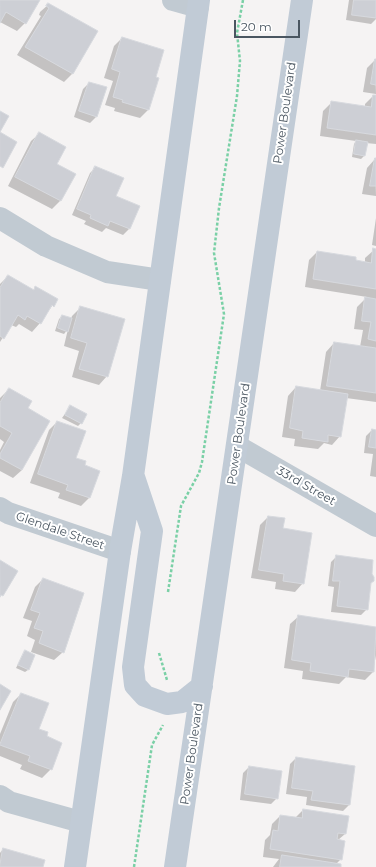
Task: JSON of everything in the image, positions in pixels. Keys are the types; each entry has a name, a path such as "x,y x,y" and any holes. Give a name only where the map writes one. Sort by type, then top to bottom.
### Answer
{"main road":[{"name":"Power Boulevard","path":"175,867 302,0"},
{"path":"75,867 120,551 133,476 199,4"},
{"path":"133,476 152,531 133,667 135,685 145,696 167,704 182,702 202,686"}],"street":[{"path":"173,0 199,4"},
{"path":"0,218 46,246 107,272 160,280"},
{"name":"33rd Street","path":"237,446 376,526"},
{"name":"Glendale Street","path":"0,508 8,513 120,551"},
{"path":"0,796 9,802 81,822"}],"path":[{"path":"167,600 180,506 199,473 202,462 224,314 214,253 219,208 237,96 240,61 237,33 243,0"},
{"path":"134,867 152,745 163,725 167,704 169,687 159,654 160,647"}],"building":[{"path":"0,0 40,0 26,24 6,12 0,23"},
{"path":"354,0 376,0 376,18 352,15"},
{"path":"48,3 98,31 73,74 25,47 49,8 46,6"},
{"path":"122,37 164,50 156,77 159,78 149,110 122,102 123,100 113,97 120,72 112,69"},
{"path":"376,59 376,85 371,84"},
{"path":"89,82 107,87 97,117 79,111"},
{"path":"373,95 376,95 376,135 327,128 331,101 371,107"},
{"path":"0,111 9,116 0,132"},
{"path":"0,132 17,142 3,168 0,166"},
{"path":"39,132 66,147 57,164 76,174 61,201 15,177"},
{"path":"356,140 368,142 365,156 354,154"},
{"path":"375,158 376,186 370,186"},
{"path":"95,166 124,178 116,196 140,206 130,229 110,221 108,226 90,218 91,215 77,209"},
{"path":"373,248 376,249 376,289 313,279 317,251 356,257 356,260 371,263"},
{"path":"8,275 34,290 35,286 58,299 54,307 52,305 41,324 27,316 25,320 18,315 4,339 0,336 0,288"},
{"path":"365,297 376,299 376,341 368,339 371,322 362,321"},
{"path":"80,306 125,319 108,377 79,369 87,343 71,338"},
{"path":"62,315 72,318 68,332 58,328"},
{"path":"334,342 376,348 376,393 327,386"},
{"path":"296,386 348,394 341,437 328,435 328,442 302,438 303,431 290,428"},
{"path":"9,388 32,401 28,408 50,421 22,470 0,458 0,454 12,433 0,426 0,403"},
{"path":"70,405 87,414 82,424 65,415"},
{"path":"57,421 86,431 76,458 86,461 85,465 100,471 90,498 66,490 68,485 38,474"},
{"path":"372,429 376,430 376,448 369,447"},
{"path":"268,516 285,518 283,528 312,533 304,584 283,581 284,574 259,570"},
{"path":"336,555 373,560 372,574 374,581 371,583 368,610 337,606 340,581 333,581"},
{"path":"0,560 18,571 3,596 1,595 0,597"},
{"path":"43,578 84,593 64,653 39,643 43,631 34,628 40,613 31,610"},
{"path":"298,615 376,627 374,672 349,669 348,677 310,671 311,663 292,660"},
{"path":"25,650 35,655 29,670 18,665"},
{"path":"0,684 11,691 0,710"},
{"path":"21,693 49,703 39,729 48,732 47,736 62,743 52,770 28,761 30,756 0,745"},
{"path":"296,757 355,766 350,805 311,800 313,791 292,788"},
{"path":"249,766 282,771 278,799 245,794"},
{"path":"303,809 349,816 346,834 338,833 337,839 345,841 342,860 270,849 273,830 278,831 280,815 302,818"},
{"path":"3,848 45,860 43,867 0,867"},
{"path":"282,855 341,864 341,867 280,867"}]}
